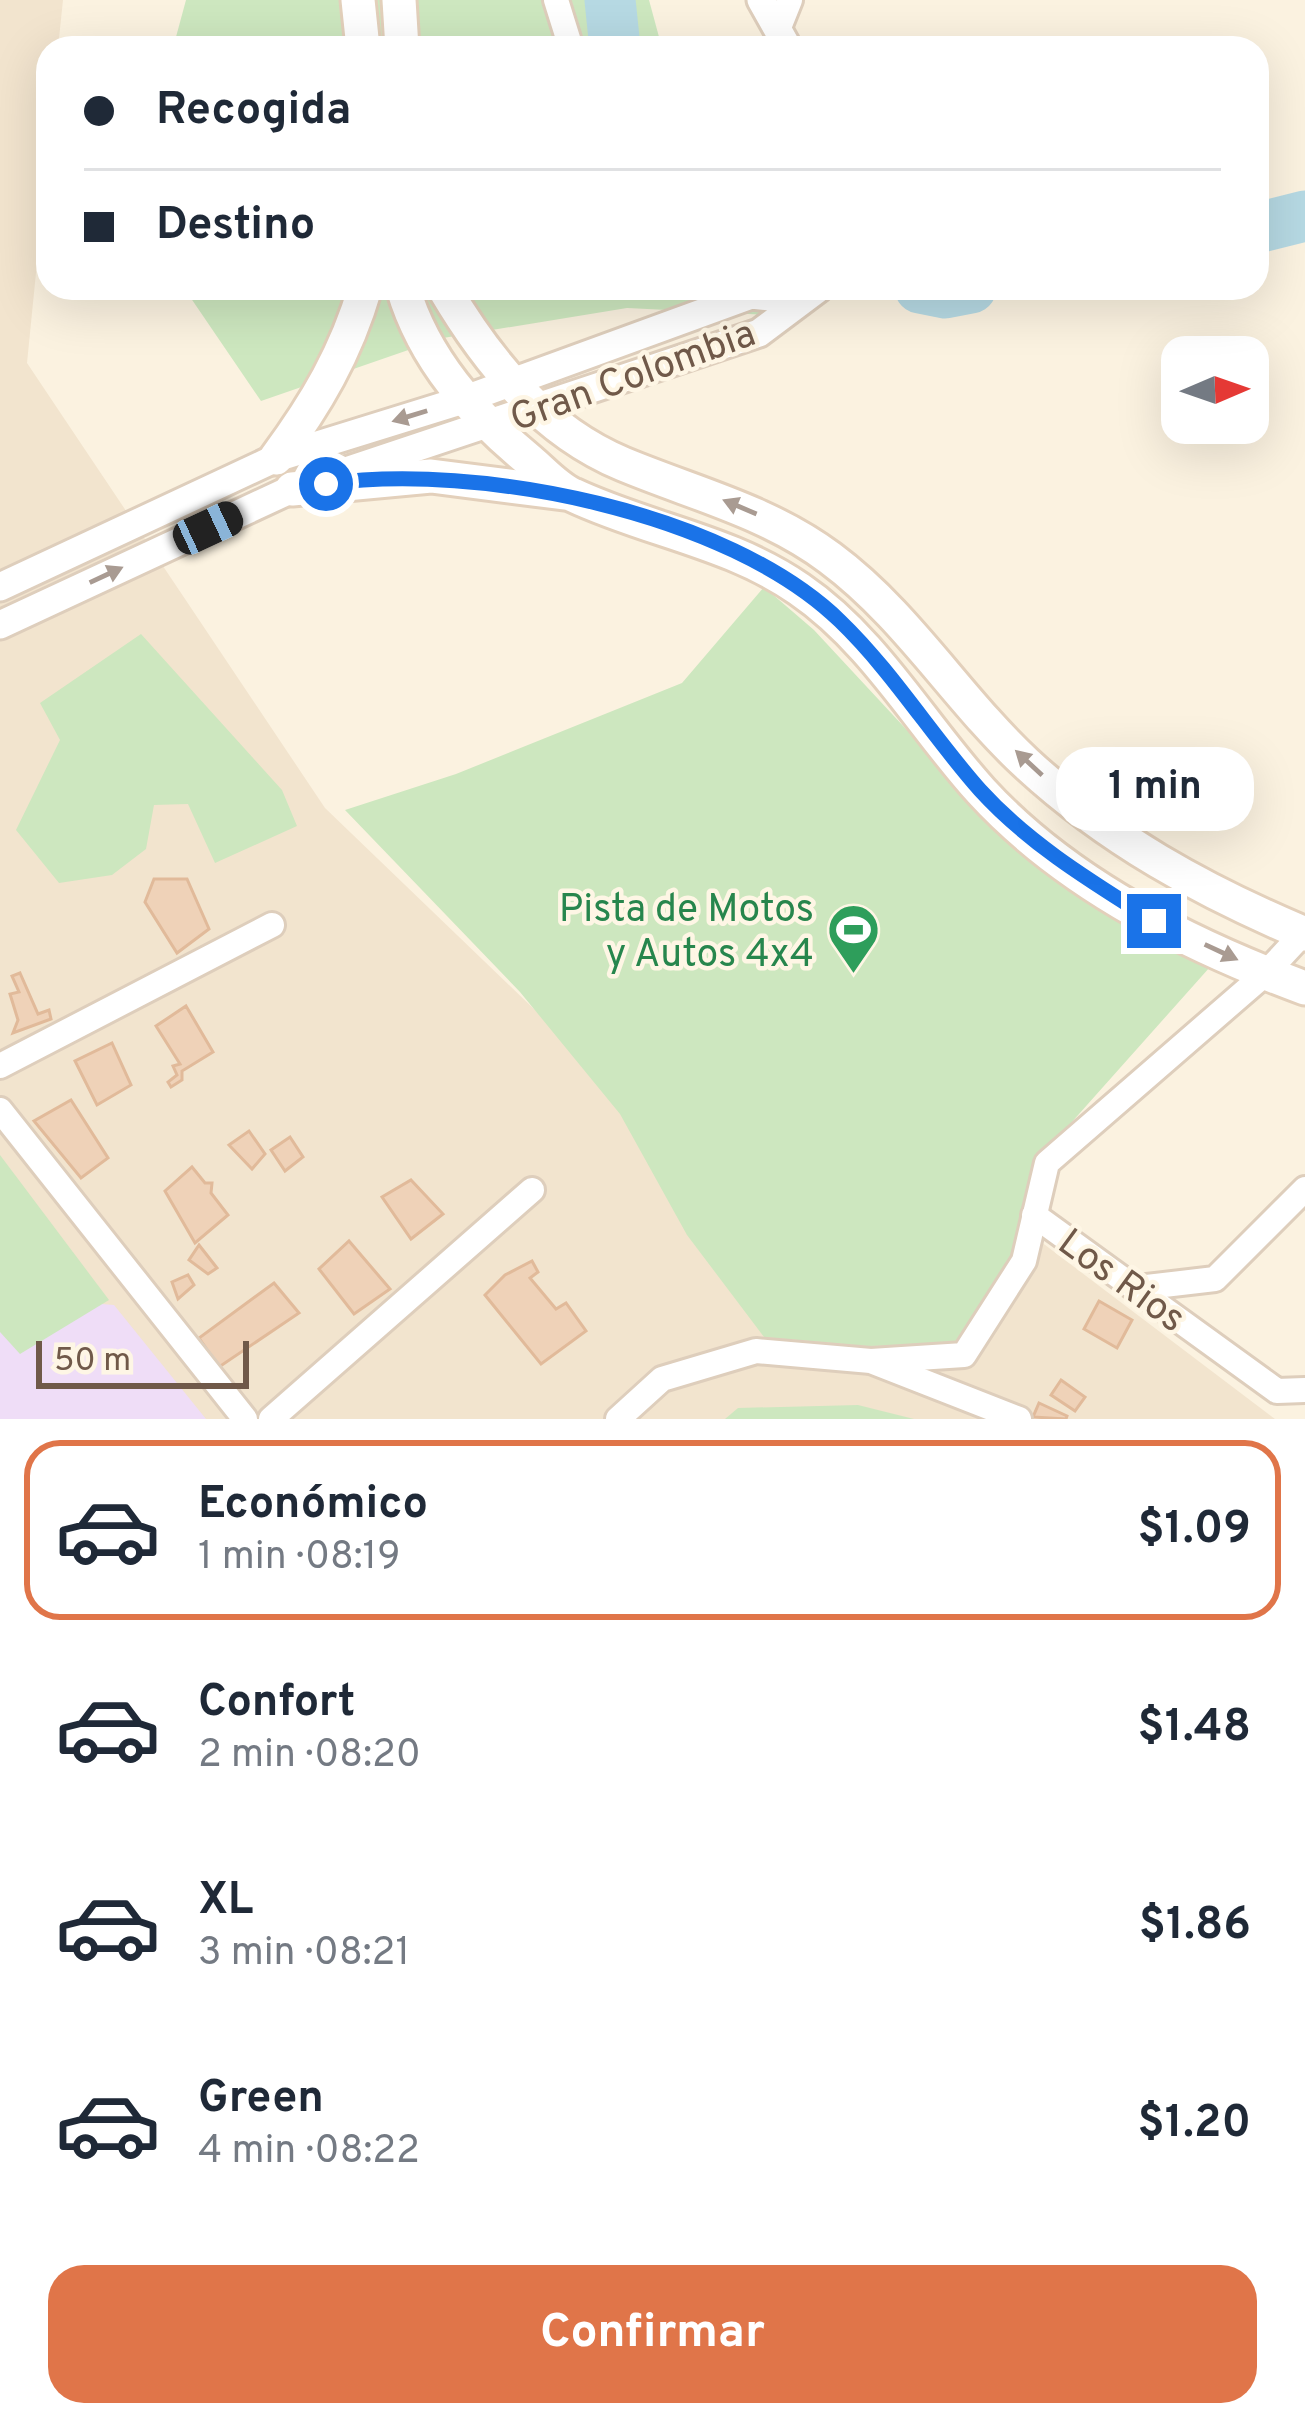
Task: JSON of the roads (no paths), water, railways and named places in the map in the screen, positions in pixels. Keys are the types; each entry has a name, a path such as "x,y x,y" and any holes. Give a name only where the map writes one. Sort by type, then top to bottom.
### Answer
{"main road":[{"path":"358,0 362,36"},
{"path":"399,0 401,36"},
{"path":"276,458 318,401 350,338 361,300"},
{"path":"409,300 435,357 463,400 569,494"},
{"path":"452,300 508,380 537,409 621,464 754,512 819,551 877,599 1025,762 1104,826 1193,885 1304,933"},
{"path":"292,489 431,476 500,481 569,494 733,553 799,589 840,621 983,793 1058,860 1154,921 1305,988"}],"street":[{"path":"556,0 567,36"},
{"path":"761,0 781,36"},
{"path":"784,36 790,0"},
{"name":"Gran Colombia","path":"0,586 276,458 463,400 726,300"},
{"name":"Gran Colombia","path":"0,625 292,489 759,333 801,300"},
{"path":"0,1066 272,925"},
{"path":"1034,1215 1047,1163 1266,974 1304,933"},
{"path":"0,1109 244,1419"},
{"path":"1138,1288 1215,1279 1305,1189"},
{"path":"272,1419 532,1190"},
{"name":"Los Rios","path":"871,1361 964,1355 1024,1261 1034,1215 1277,1391 1305,1390"},
{"path":"618,1419 662,1379 756,1351 871,1361 1019,1419"}],"waterway":[{"path":"610,0 614,36"},
{"path":"1269,225 1305,216"}],"place":[{"name":"Pista de Motos y Autos 4x4","path":"853,975"}]}
